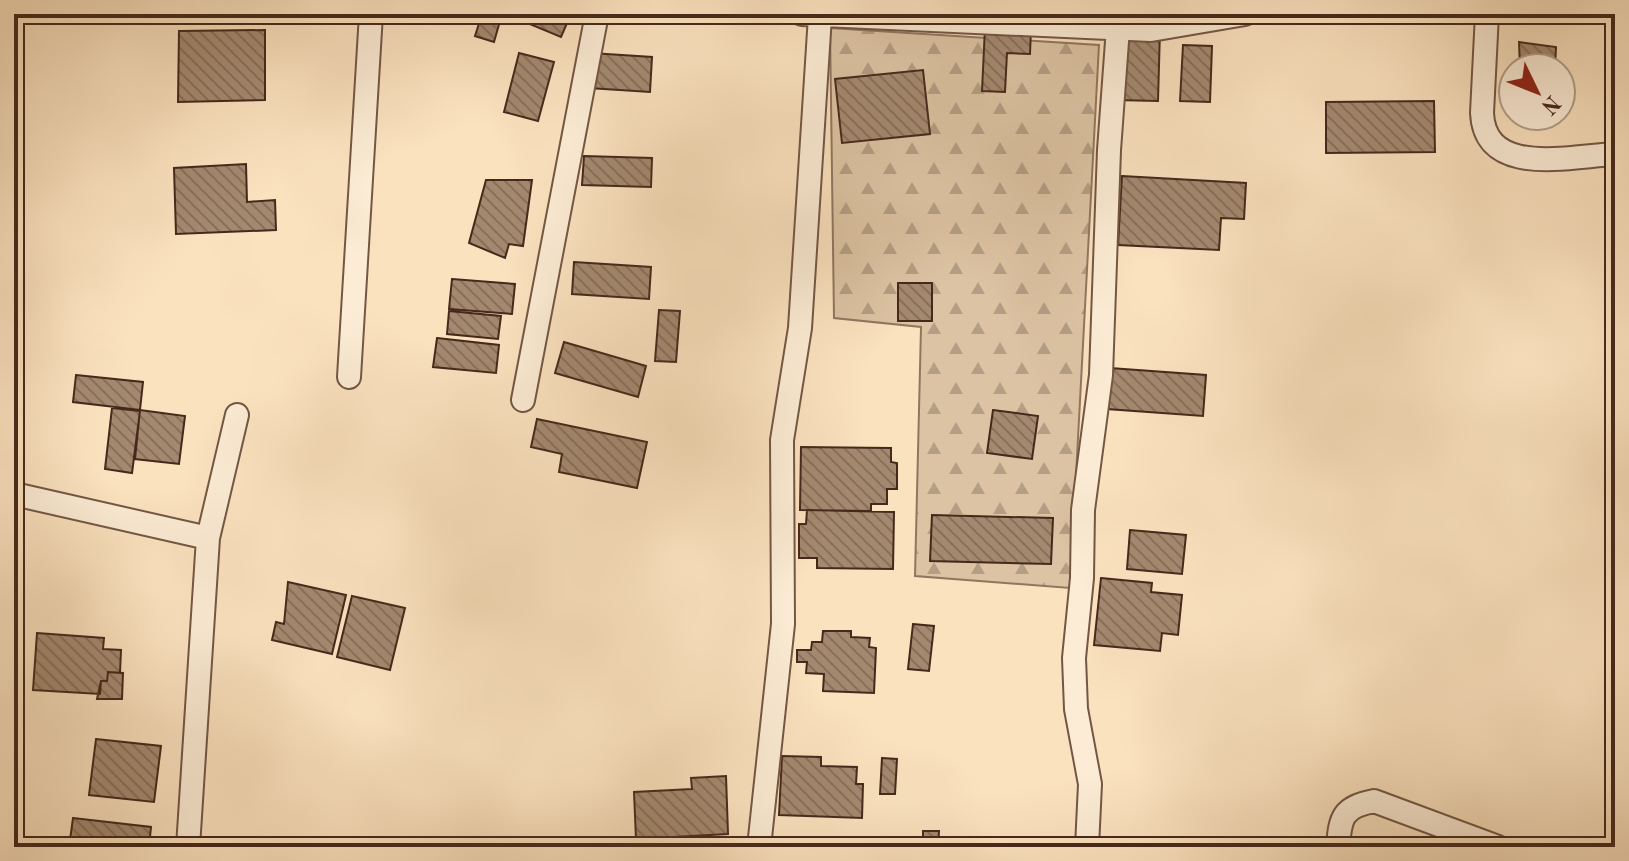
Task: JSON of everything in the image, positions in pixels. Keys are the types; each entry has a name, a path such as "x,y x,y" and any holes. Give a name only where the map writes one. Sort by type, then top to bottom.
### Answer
{"street":[{"path":"349,377 371,14"},
{"path":"523,400 597,14"},
{"path":"759,847 783,624 782,440 800,328 811,15 1151,30 1245,14"},
{"path":"1487,14 1482,129 1491,146 1508,156 1524,158 1615,154"},
{"path":"1087,847 1090,784 1076,709 1074,658 1082,578 1083,510 1101,375 1109,150 1118,28"},
{"path":"188,847 208,538 237,415"},
{"path":"14,494 208,538"},
{"path":"1338,847 1340,822 1354,805 1374,801 1498,847"}],"green space":[{"path":"830,28 1099,45 1070,588 915,576 921,327 834,318"}],"building":[{"path":"482,14 502,14 494,42 475,36"},
{"path":"516,14 571,14 561,37 515,18"},
{"path":"985,27 1031,29 1030,54 1007,53 1005,92 982,91"},
{"path":"265,30 265,100 178,102 179,31"},
{"path":"1116,30 1160,30 1158,101 1115,100"},
{"path":"1519,42 1556,47 1556,52 1519,52"},
{"path":"1183,45 1212,46 1210,102 1180,101"},
{"path":"519,53 554,62 538,121 504,112"},
{"path":"591,53 652,57 650,92 589,88"},
{"path":"923,70 930,134 842,143 835,79"},
{"path":"1434,101 1435,152 1326,153 1326,102"},
{"path":"584,156 652,158 651,187 582,185"},
{"path":"246,164 247,202 275,200 276,230 176,234 174,168"},
{"path":"1122,176 1246,183 1244,219 1221,218 1219,250 1118,245"},
{"path":"486,180 532,180 523,246 509,244 505,258 469,243"},
{"path":"574,262 651,267 649,299 572,294"},
{"path":"452,279 515,284 512,314 449,309"},
{"path":"898,283 932,283 932,321 898,321"},
{"path":"659,310 680,311 676,362 655,361"},
{"path":"449,311 501,316 498,339 447,334"},
{"path":"437,338 499,345 496,373 433,367"},
{"path":"564,342 646,366 638,397 555,373"},
{"path":"1110,368 1206,375 1203,416 1107,409"},
{"path":"76,375 143,382 140,410 73,402"},
{"path":"112,408 140,411 132,473 105,469"},
{"path":"140,410 185,416 179,464 135,459"},
{"path":"993,410 1038,416 1032,459 987,453"},
{"path":"537,419 647,442 637,488 559,472 562,454 531,447"},
{"path":"801,447 891,448 891,462 897,463 897,489 887,489 887,504 871,504 871,511 800,510"},
{"path":"807,510 894,512 893,569 817,568 817,558 799,558 799,524 806,524"},
{"path":"932,515 1053,518 1051,564 930,561"},
{"path":"1130,530 1186,535 1182,574 1127,569"},
{"path":"1101,578 1152,583 1151,592 1182,595 1178,635 1162,633 1160,651 1094,645"},
{"path":"288,582 346,595 332,654 272,640 276,622 284,624"},
{"path":"352,596 405,608 390,670 337,657"},
{"path":"913,624 934,626 929,671 908,669"},
{"path":"823,631 851,631 851,637 870,638 869,647 876,648 874,693 823,691 824,674 806,673 807,662 797,662 797,650 811,650 812,642 822,642"},
{"path":"37,633 104,638 103,649 121,650 120,673 108,672 107,681 101,681 100,694 33,690"},
{"path":"108,672 123,673 122,699 97,699 101,681 107,681"},
{"path":"96,739 161,746 154,802 89,795"},
{"path":"782,756 821,757 821,766 857,767 856,784 863,784 862,818 779,815"},
{"path":"882,758 897,759 895,794 880,794"},
{"path":"726,776 728,834 636,839 634,792 692,789 691,778"},
{"path":"73,818 151,827 149,847 69,847"},
{"path":"923,831 939,831 938,847 923,847"}]}
